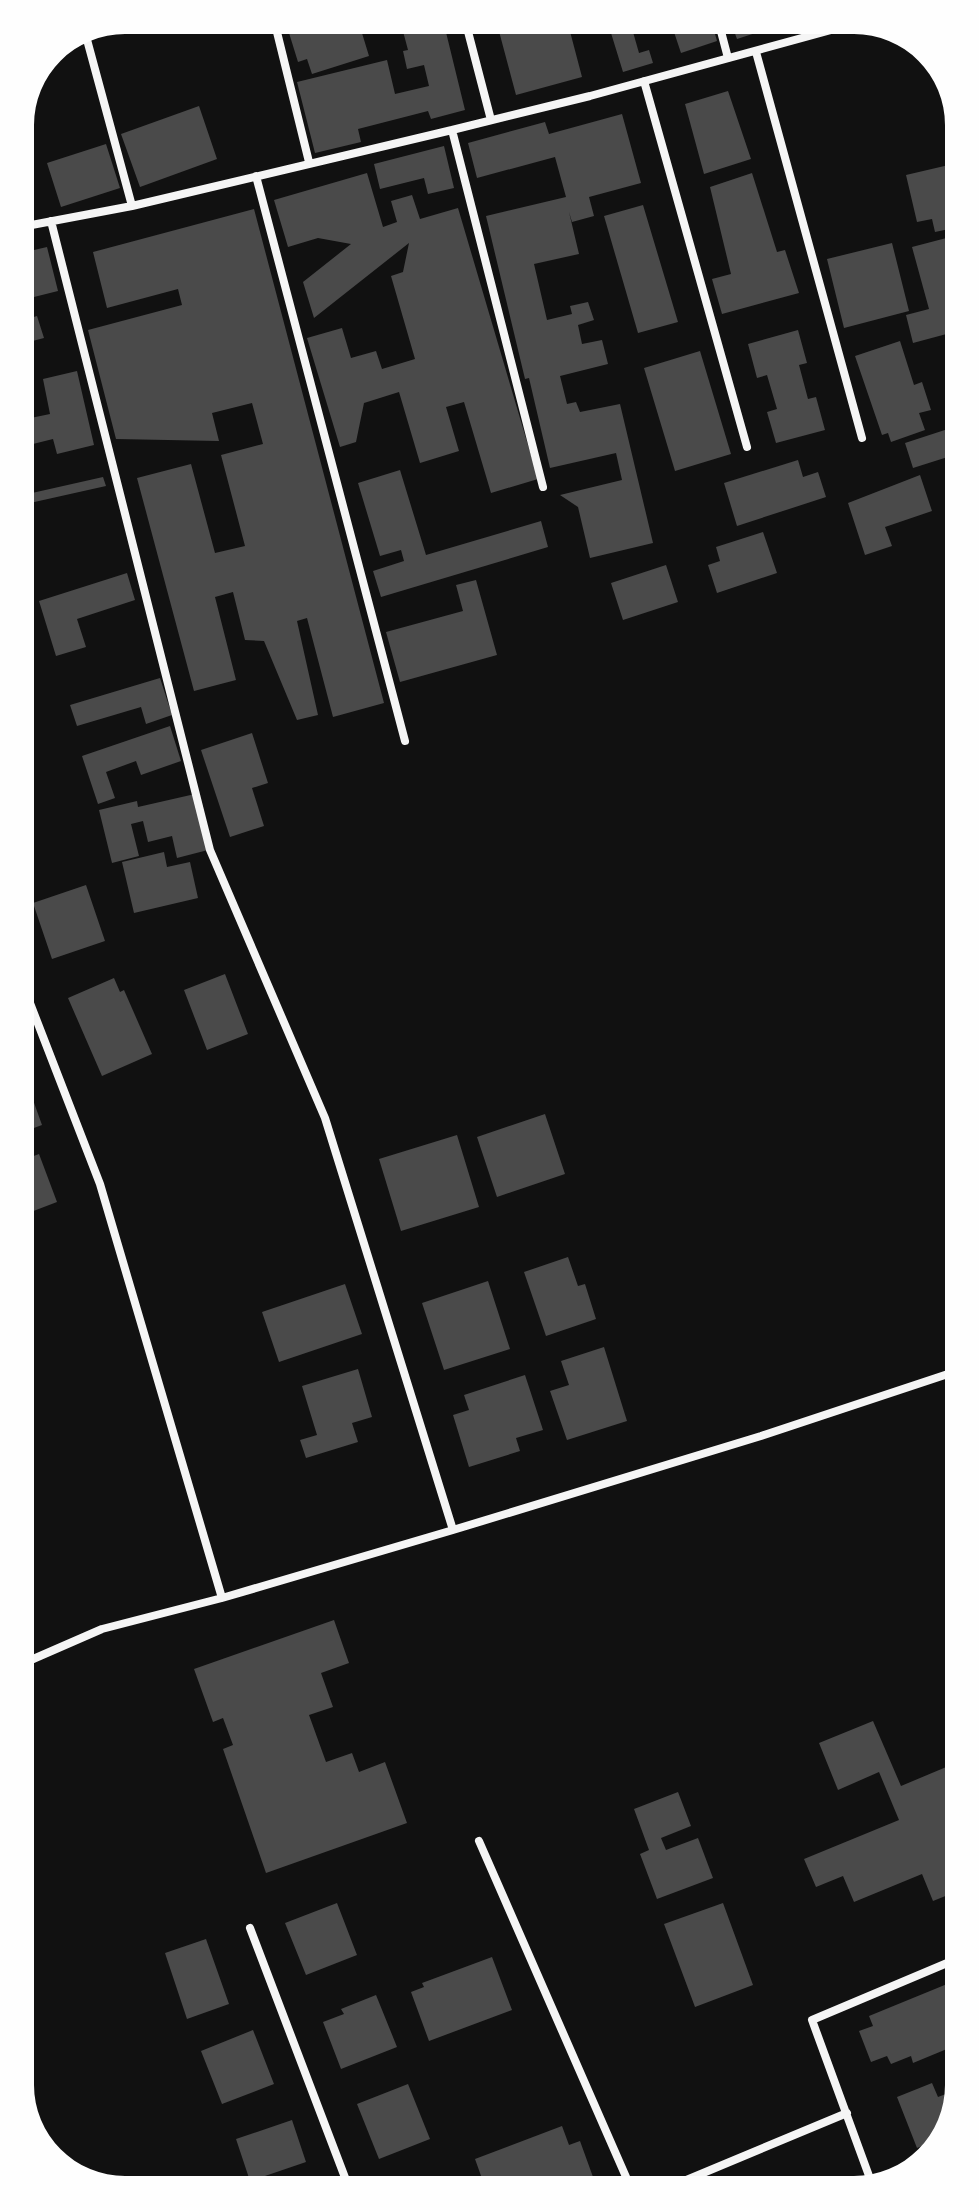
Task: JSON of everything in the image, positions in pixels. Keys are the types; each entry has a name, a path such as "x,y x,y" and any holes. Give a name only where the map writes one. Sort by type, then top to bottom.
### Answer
{"street":[{"path":"277,34 309,162"},
{"path":"469,34 491,120"},
{"path":"722,34 728,58"},
{"path":"34,224 132,206 452,130 819,34"},
{"path":"88,42 132,206"},
{"path":"756,52 862,438"},
{"path":"644,81 747,447"},
{"path":"452,130 543,487"},
{"path":"256,176 405,741"},
{"path":"51,221 210,850 325,1118 453,1530"},
{"path":"34,1013 100,1184 222,1598"},
{"path":"34,1659 102,1629 222,1598 453,1530 761,1436 945,1375"},
{"path":"479,1841 626,2176"},
{"path":"250,1928 344,2176"},
{"path":"869,2174 812,2020 945,1964"},
{"path":"696,2176 847,2113"}],"building":[{"path":"289,34 362,34 369,56 312,74 307,59 298,62"},
{"path":"404,34 446,34 465,110 431,119 428,111 358,129 361,142 315,153 297,82 387,60 395,94 429,86 424,65 407,69 403,51 408,50"},
{"path":"500,34 571,34 582,77 516,95"},
{"path":"611,34 634,34 639,53 649,50 653,63 623,72"},
{"path":"675,34 715,34 717,41 681,53"},
{"path":"735,34 752,34 737,39"},
{"path":"728,91 751,159 704,174 685,104"},
{"path":"199,106 217,159 140,187 121,134"},
{"path":"622,114 641,183 589,197 594,216 572,222 569,212 579,254 534,264 547,320 572,314 570,306 588,302 594,320 578,325 582,344 602,340 608,364 560,376 567,404 576,402 580,412 620,404 653,543 590,558 578,507 560,495 622,480 616,453 550,468 486,216 566,197 555,157 477,178 468,143 545,122 549,134"},
{"path":"106,144 120,188 61,207 47,163"},
{"path":"444,146 454,188 428,194 424,178 380,189 374,164"},
{"path":"945,166 945,230 935,232 932,219 917,222 906,175"},
{"path":"367,173 383,227 397,222 391,201 412,195 420,219 458,208 538,479 491,493 464,402 446,407 459,451 420,463 399,392 364,403 356,442 340,447 307,338 342,328 351,358 376,351 382,369 415,359 391,276 403,272 409,243 314,318 303,282 351,244 318,238 288,247 274,200"},
{"path":"752,173 777,252 785,250 799,293 722,314 712,279 731,274 710,187"},
{"path":"643,205 678,322 638,333 604,216"},
{"path":"254,209 384,703 333,717 307,618 297,621 318,715 297,720 264,641 245,640 233,592 215,597 236,680 194,691 137,478 191,464 215,553 245,546 221,455 263,444 252,403 212,413 219,441 116,439 88,330 182,305 178,289 107,308 93,252"},
{"path":"945,238 945,334 913,343 906,315 929,309 912,247"},
{"path":"892,243 909,311 844,328 827,259"},
{"path":"47,247 58,291 34,297 34,250"},
{"path":"37,316 44,338 34,341 34,317"},
{"path":"798,330 807,363 799,365 808,399 816,397 825,430 776,443 767,412 777,409 767,375 757,378 748,344"},
{"path":"900,341 914,385 922,382 931,410 919,413 925,430 891,442 888,433 882,435 855,356"},
{"path":"700,351 731,454 675,471 644,368"},
{"path":"77,371 94,445 57,454 53,439 34,444 34,417 50,414 43,379"},
{"path":"945,430 945,458 913,468 905,443"},
{"path":"798,460 803,477 818,472 826,497 737,526 724,483"},
{"path":"400,470 426,555 541,521 548,547 381,597 373,571 404,561 401,550 380,556 358,483"},
{"path":"920,475 932,511 885,527 892,546 865,555 848,503"},
{"path":"103,477 106,486 34,502 34,493"},
{"path":"763,532 777,573 717,593 708,565 720,561 716,547"},
{"path":"666,565 678,602 623,620 611,583"},
{"path":"127,573 135,600 77,619 86,647 56,656 39,601"},
{"path":"476,580 497,655 400,682 386,632 463,611 456,585"},
{"path":"160,678 172,715 146,724 141,707 77,726 70,705"},
{"path":"170,726 181,761 141,775 136,761 106,772 115,798 98,804 82,756"},
{"path":"252,733 268,783 252,788 264,826 230,837 201,750"},
{"path":"195,794 208,850 177,858 172,836 148,842 143,821 131,824 139,856 112,863 99,810 137,801 138,807"},
{"path":"164,852 167,867 190,862 198,898 134,913 122,862"},
{"path":"86,885 105,941 52,959 34,903"},
{"path":"225,974 248,1034 207,1050 184,990"},
{"path":"114,978 120,992 124,990 152,1054 102,1076 68,998"},
{"path":"34,1103 42,1125 34,1128"},
{"path":"545,1114 565,1174 497,1197 477,1137"},
{"path":"457,1135 479,1207 401,1231 379,1159"},
{"path":"39,1154 57,1202 34,1211 34,1156"},
{"path":"568,1257 578,1286 585,1284 596,1319 546,1336 524,1272"},
{"path":"488,1281 510,1349 444,1370 422,1303"},
{"path":"345,1284 362,1334 279,1362 262,1312"},
{"path":"604,1347 627,1421 567,1440 550,1391 569,1385 561,1361"},
{"path":"358,1369 372,1417 352,1423 358,1442 306,1458 300,1440 317,1435 302,1386"},
{"path":"525,1375 543,1430 516,1438 520,1451 469,1467 453,1415 469,1410 464,1395"},
{"path":"334,1620 349,1663 321,1673 333,1707 309,1715 326,1762 352,1753 359,1772 385,1762 407,1823 266,1873 223,1749 233,1745 223,1718 213,1722 194,1669"},
{"path":"873,1721 901,1786 945,1768 945,1896 933,1901 922,1874 854,1902 843,1876 816,1887 804,1859 899,1820 879,1772 838,1790 819,1743"},
{"path":"678,1792 691,1826 661,1838 666,1850 698,1838 713,1878 657,1899 640,1854 649,1850 634,1809"},
{"path":"337,1903 357,1955 306,1975 285,1923"},
{"path":"723,1903 753,1985 695,2007 664,1924"},
{"path":"206,1939 229,2004 187,2019 165,1953"},
{"path":"492,1957 512,2010 429,2041 411,1992 424,1987 422,1983"},
{"path":"945,1985 945,2050 913,2063 911,2056 891,2064 887,2056 871,2062 859,2031 873,2026 869,2016"},
{"path":"376,1995 397,2047 341,2069 323,2022 344,2014 341,2009"},
{"path":"253,2030 274,2084 222,2104 201,2051"},
{"path":"932,2083 938,2097 944,2095 940,2114 933,2130 917,2148 897,2097"},
{"path":"408,2084 430,2139 379,2159 357,2104"},
{"path":"292,2120 306,2162 265,2176 248,2176 236,2139"},
{"path":"562,2126 569,2145 580,2141 593,2176 481,2176 475,2159"}]}
